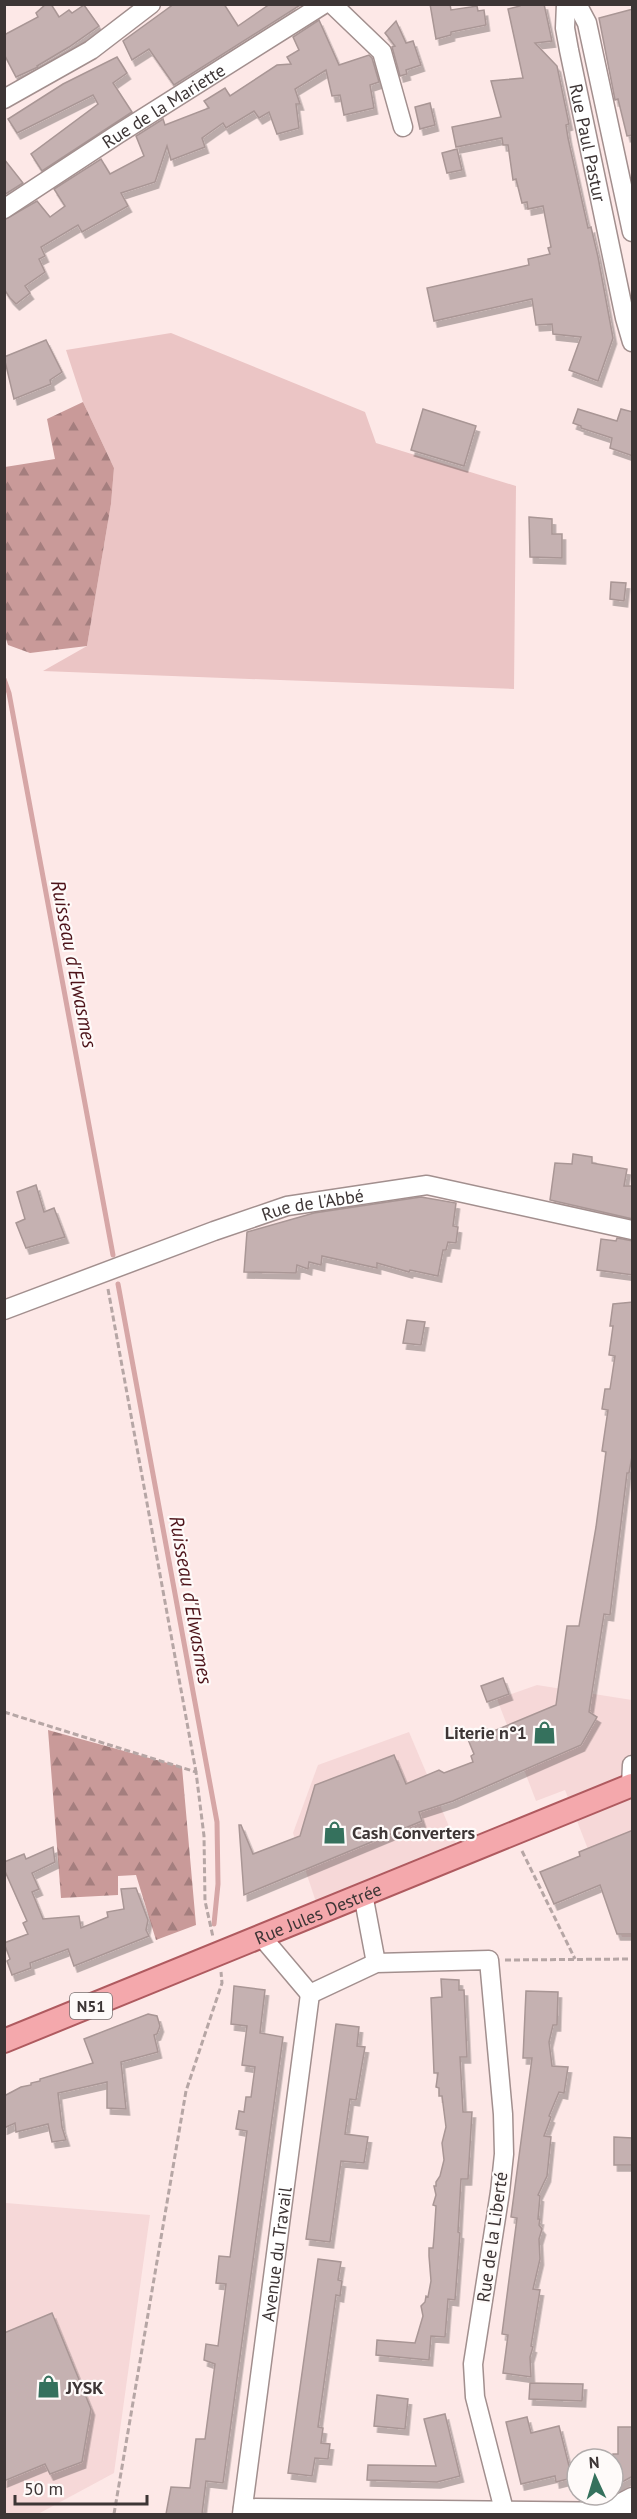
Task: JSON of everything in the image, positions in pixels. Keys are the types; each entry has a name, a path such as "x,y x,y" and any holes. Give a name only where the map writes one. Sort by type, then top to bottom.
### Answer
{"main road":[{"name":"Rue Jules Destrée","path":"4,2041 514,1833 632,1778"}],"street":[{"path":"4,99 91,50 152,4"},
{"name":"Rue de la Mariette","path":"4,209 324,4"},
{"path":"332,4 382,52 403,127"},
{"name":"Rue Paul Pastur","path":"566,4 565,28 569,50 625,279 624,318 633,342"},
{"name":"Rue Paul Pastur","path":"577,4 587,23 633,232"},
{"name":"Rue de l'Abbé","path":"4,1310 287,1206 427,1185 633,1230"},
{"path":"363,1894 376,1963"},
{"path":"261,1936 310,1994 376,1963 489,1960"},
{"name":"Rue de la Liberté","path":"489,1960 503,2114 504,2154 474,2364 475,2397 504,2510"},
{"name":"Avenue du Travail","path":"242,2511 310,1994"},
{"path":"606,2511 633,2497"},
{"path":"242,2511 633,2512"}],"path":[{"path":"105,1272 196,1772 204,1836 205,1901 210,1930 219,1953 222,1983 186,2091 114,2514"},
{"path":"4,1712 196,1772"},
{"path":"514,1833 575,1959"},
{"path":"489,1960 633,1959"}],"shaded area":[{"path":"171,333 365,412 376,443 516,486 514,689 43,671 87,646 111,504 114,468 83,402 66,350"},
{"path":"537,1685 632,1700 632,1937 622,1937 565,1790 536,1801 497,1699"},
{"path":"409,1732 456,1843 316,1902 293,1833 318,1765"},
{"path":"4,2201 150,2215 114,2473 38,2514 5,2514"}],"green space":[{"path":"83,402 114,468 111,504 87,646 30,653 8,645 5,636 5,467 55,459 47,419"},
{"path":"48,1730 182,1767 196,1925 156,1940 136,1875 118,1876 118,1895 61,1898"}],"building":[{"path":"46,4 51,4 59,17 69,10 72,13 84,5 99,26 38,67 16,77 4,54 4,35 38,17 36,13"},
{"path":"174,4 224,4 238,26 270,4 302,4 174,85 149,49 132,60 123,41"},
{"path":"430,4 450,4 451,10 477,6 478,11 484,10 486,25 451,32 451,35 436,39"},
{"path":"520,4 544,4 552,41 535,43 557,66 569,124 566,125 568,138 588,228 591,227 598,257 613,338 598,381 569,370 581,337 553,334 552,324 536,325 532,299 434,321 427,288 529,265 528,259 550,254 548,248 551,247 543,206 528,209 527,202 522,203 516,179 513,180 508,145 503,145 502,138 456,147 452,127 501,117 491,81 523,78 508,9 520,6"},
{"path":"633,9 633,135 627,136 618,99 615,100 599,18"},
{"path":"319,20 339,65 369,55 372,58 379,82 370,85 374,108 344,115 340,95 332,96 326,70 295,89 300,104 296,104 299,128 277,134 269,112 259,118 254,111 226,128 223,123 202,138 205,147 171,160 167,146 155,182 121,193 128,206 82,232 78,225 41,247 45,256 39,259 45,272 25,286 30,293 16,304 10,298 4,289 4,220 37,201 50,217 65,206 54,189 101,159 110,174 144,156 136,136 163,119 165,125 209,108 204,101 225,88 230,96 277,65 291,64 287,57 299,50 293,37"},
{"path":"396,21 406,43 413,41 421,65 406,70 407,74 400,76 392,47 395,46 385,33"},
{"path":"117,57 127,73 113,83 132,112 42,171 31,154 98,104 93,95 17,133 8,119 63,84"},
{"path":"430,103 435,125 420,129 415,107"},
{"path":"457,149 462,170 447,173 442,153"},
{"path":"4,159 23,183 4,195"},
{"path":"46,340 62,372 50,380 51,384 14,399 4,357"},
{"path":"423,409 476,426 464,466 411,450"},
{"path":"578,409 617,421 621,409 633,412 633,456 610,448 612,438 573,423"},
{"path":"529,517 552,519 552,534 562,534 562,558 530,557"},
{"path":"611,582 626,583 624,601 610,599"},
{"path":"573,1154 592,1157 592,1163 627,1169 624,1186 633,1186 633,1219 550,1200 555,1163 572,1164"},
{"path":"36,1185 44,1212 54,1208 65,1237 26,1248 16,1223 25,1219 17,1192"},
{"path":"421,1197 456,1203 453,1226 458,1227 456,1243 448,1242 446,1250 443,1250 438,1276 410,1270 409,1272 377,1263 377,1268 322,1256 321,1265 309,1262 308,1269 297,1265 296,1273 244,1272 247,1232 314,1213"},
{"path":"617,1238 633,1241 633,1275 597,1270 601,1239 616,1241"},
{"path":"633,1302 633,1451 629,1473 627,1473 610,1615 604,1614 589,1712 597,1717 581,1745 453,1801 419,1812 422,1821 244,1895 239,1825 241,1825 253,1854 300,1836 315,1785 394,1755 406,1784 439,1770 444,1773 473,1762 471,1756 474,1754 467,1737 488,1729 489,1733 556,1705 567,1626 579,1626 596,1527 606,1452 602,1451 608,1410 602,1409 605,1389 610,1389 615,1356 609,1355 613,1304"},
{"path":"407,1320 425,1322 421,1345 403,1343"},
{"path":"503,1678 509,1694 487,1702 481,1686"},
{"path":"633,1830 633,1934 617,1934 600,1885 554,1904 540,1872 580,1856 579,1852"},
{"path":"53,1847 55,1862 32,1873 39,1889 32,1892 43,1919 79,1916 81,1928 108,1917 107,1912 124,1909 121,1889 136,1888 148,1920 146,1930 149,1936 74,1966 68,1949 30,1963 31,1968 12,1975 7,1961 10,1959 4,1943 28,1934 23,1923 27,1921 4,1869 4,1862 24,1854 26,1859"},
{"path":"441,1979 459,1980 459,1990 464,1990 467,2057 460,2057 463,2112 472,2112 468,2179 461,2179 455,2300 448,2299 445,2337 431,2336 429,2360 376,2355 377,2340 415,2343 423,2316 421,2306 426,2296 428,2297 431,2281 429,2248 433,2248 434,2237 436,2206 433,2205 436,2195 434,2186 440,2176 444,2160 442,2143 446,2127 442,2096 439,2096 439,2088 436,2087 438,2073 434,2073 431,1998 442,1997"},
{"path":"234,1986 265,1990 260,2033 283,2037 223,2483 206,2481 202,2514 166,2514 171,2487 190,2488 196,2439 205,2439 215,2364 204,2360 206,2344 218,2346 226,2284 216,2283 219,2256 230,2257 247,2131 236,2129 239,2111 244,2112 246,2097 251,2097 255,2067 242,2065 247,2026 231,2024"},
{"path":"526,1991 558,1992 557,2025 553,2025 549,2042 552,2066 568,2067 564,2093 559,2092 544,2136 551,2137 547,2176 538,2195 540,2196 538,2219 540,2219 539,2225 542,2229 539,2239 540,2259 533,2289 540,2290 531,2346 533,2347 530,2357 531,2377 503,2373 508,2335 502,2334 517,2218 511,2217 532,2058 523,2058"},
{"path":"148,2014 157,2016 160,2026 157,2034 154,2035 158,2052 121,2062 126,2109 107,2108 107,2082 58,2093 66,2140 52,2142 48,2124 16,2132 15,2123 4,2128 4,2096 40,2081 40,2079 93,2063 84,2039"},
{"path":"336,2024 359,2027 357,2046 365,2047 356,2100 350,2099 345,2134 368,2137 364,2163 341,2161 330,2242 306,2239"},
{"path":"614,2137 632,2138 633,2165 614,2165"},
{"path":"318,2259 341,2262 338,2280 342,2281 340,2296 336,2295 318,2427 323,2428 321,2443 330,2444 328,2459 315,2458 312,2476 288,2473"},
{"name":"JYSK","path":"52,2313 91,2409 82,2462 50,2474 45,2464 4,2481 4,2333"},
{"path":"530,2383 583,2384 582,2401 529,2399"},
{"path":"377,2395 408,2399 405,2429 374,2426"},
{"path":"445,2414 460,2476 437,2482 367,2480 368,2465 436,2466 424,2419"},
{"path":"527,2417 531,2433 559,2426 565,2450 565,2480 556,2482 555,2476 521,2484 506,2422"},
{"path":"618,2427 633,2427 633,2476 625,2480 625,2447 618,2447"}],"waterway":[{"name":"Ruisseau d'Elwasmes","path":"4,679 9,693 113,1255"},
{"name":"Ruisseau d'Elwasmes","path":"118,1284 217,1822 218,1884 214,1924"}],"place":[{"name":"Literie n°1","path":"545,1732"},
{"name":"Cash Converters","path":"334,1832"},
{"name":"JYSK","path":"48,2387"}]}
